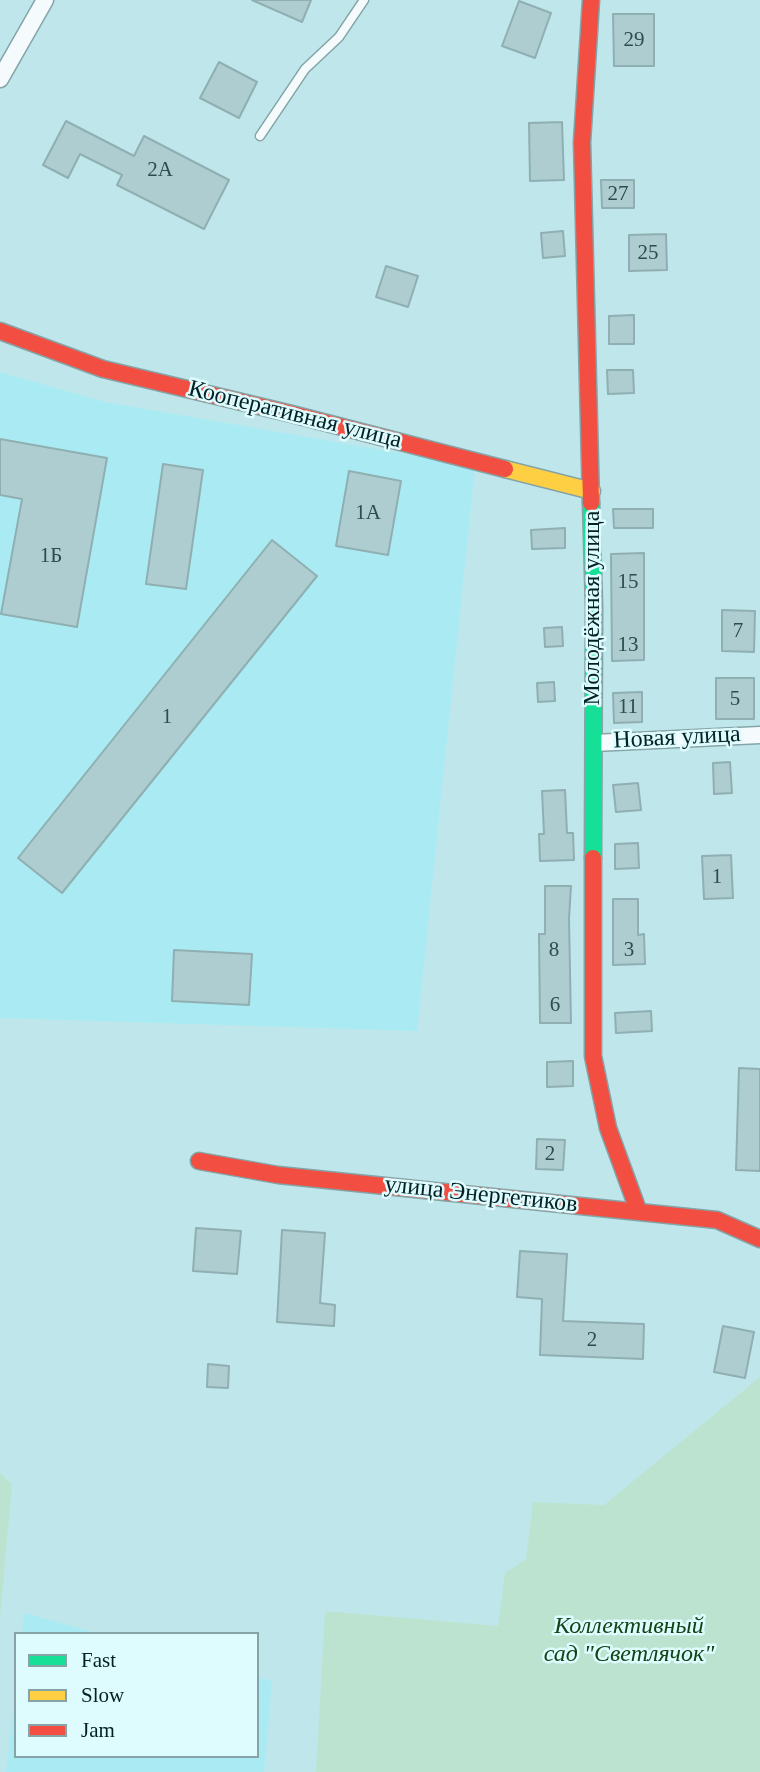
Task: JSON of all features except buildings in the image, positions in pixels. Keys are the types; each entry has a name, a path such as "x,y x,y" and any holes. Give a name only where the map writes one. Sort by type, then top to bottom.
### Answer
{"street":[{"path":"0,79 45,0"},
{"name":"Молодёжная улица","path":"591,0 582,142 592,491 593,1056 608,1128 638,1210"},
{"name":"Кооперативная улица","path":"0,331 103,369 592,491"},
{"name":"Новая улица","path":"594,743 760,735"},
{"name":"улица Энергетиков","path":"199,1161 278,1175 717,1220 760,1239"}],"lane":[{"path":"260,136 305,69 339,37 364,0"}],"shaded area":[{"path":"0,372 105,402 475,466 417,1031 0,1018"},
{"path":"24,1613 93,1632 22,1632"},
{"path":"259,1678 272,1681 264,1772 6,1772 14,1703 14,1758 259,1758"}],"green space":[{"name":"Коллективный сад \"Светлячок\"","path":"760,1377 760,1772 316,1772 325,1611 498,1626 505,1573 526,1559 533,1502 604,1505"},
{"path":"0,1473 12,1484 0,1618"}],"traffic: fast":[{"path":"591,503 594,607 593,858"}],"traffic: slow":[{"path":"505,469 592,491"}],"traffic: jam":[{"path":"591,0 582,142 591,503"},
{"path":"0,331 103,369 505,469"},
{"path":"593,858 593,1056 608,1128 638,1210"},
{"path":"199,1161 278,1175 717,1220 760,1239"}]}
